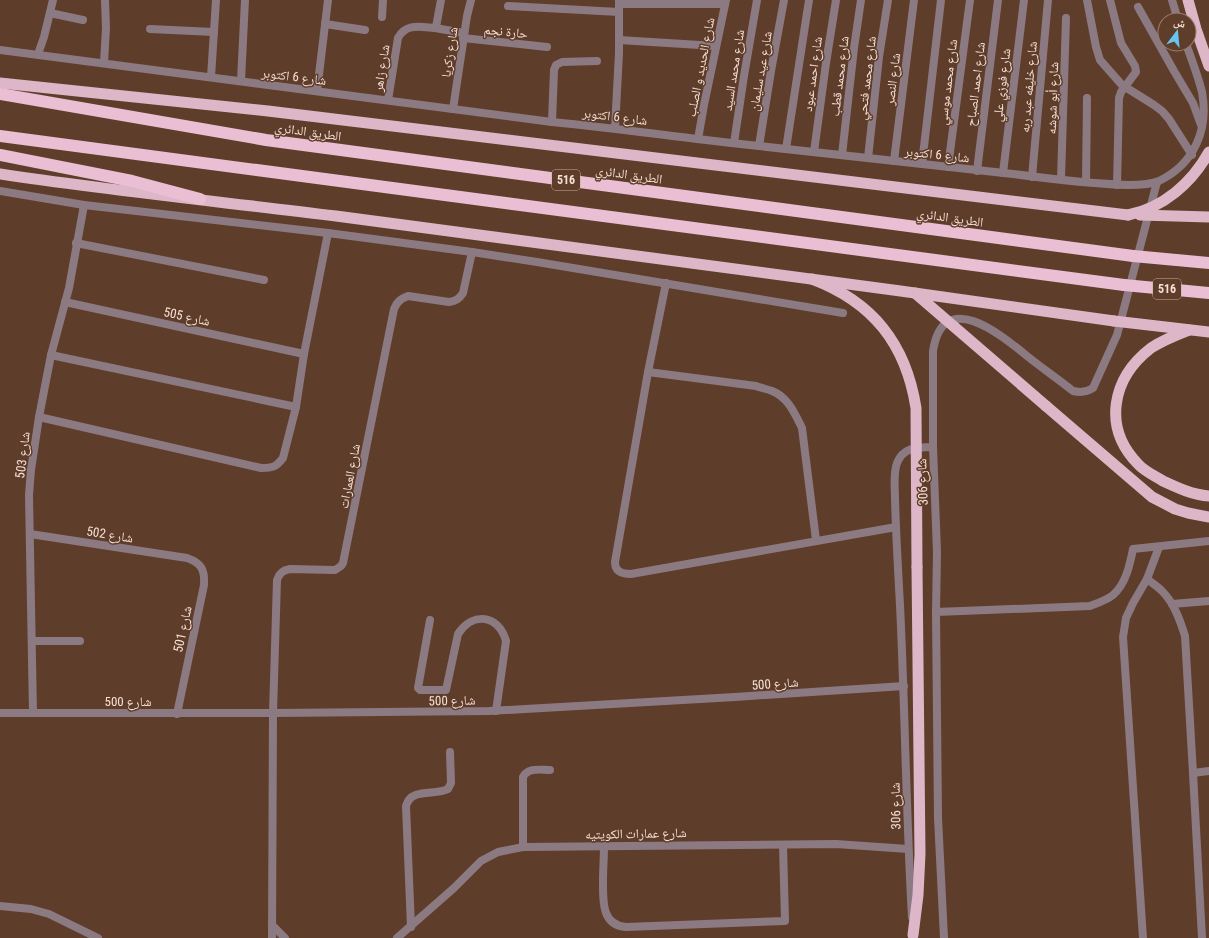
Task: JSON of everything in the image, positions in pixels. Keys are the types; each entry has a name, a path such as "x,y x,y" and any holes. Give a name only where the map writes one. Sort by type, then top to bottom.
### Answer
{"highway":[{"path":"1188,0 1209,66"},
{"path":"0,83 268,111 1128,215 1209,217"},
{"name":"الطريق الدائري","path":"0,94 266,140 1133,256 1209,263"},
{"name":"516","path":"0,136 1124,285 1209,293"},
{"path":"1128,215 1154,207 1177,192 1196,172 1209,152"},
{"path":"0,155 132,181 200,200"},
{"path":"0,174 60,183 335,216 916,293 1114,321 1209,332"},
{"path":"812,279 842,292 867,311 878,322 897,348 904,362 916,408 920,854 918,895 913,936"},
{"path":"916,293 1152,497 1175,509 1209,517"},
{"path":"1189,330 1162,341 1146,352 1133,367 1121,385 1115,406 1117,428 1125,448 1139,465 1157,477 1180,489 1209,496"}],"street":[{"path":"38,54 44,37 53,0"},
{"path":"104,63 106,28 105,0"},
{"path":"211,77 216,0"},
{"path":"241,81 245,0"},
{"path":"317,91 328,0"},
{"path":"382,17 383,0"},
{"path":"435,28 441,0"},
{"name":"شارع زكريا","path":"453,109 468,8 471,0"},
{"name":"شارع محمد السيد","path":"734,143 757,0"},
{"name":"شارع عيد سليمان","path":"759,146 784,0"},
{"path":"786,149 809,0"},
{"name":"شارع احمد عبود","path":"814,152 836,0"},
{"name":"شارع محمد قطب","path":"842,155 861,0"},
{"name":"شارع محمد فتحي","path":"868,158 888,0"},
{"name":"شارع النصر","path":"894,161 914,0"},
{"path":"922,164 941,0"},
{"name":"شارع محمد موسي","path":"948,167 970,0"},
{"name":"شارع احمد الصباح","path":"977,171 998,0"},
{"name":"شارع فوزي علي","path":"1003,173 1024,0"},
{"name":"شارع خليفه عبد ربه","path":"1032,177 1048,0"},
{"path":"1087,0 1098,56 1119,82 1162,111 1192,155"},
{"path":"1110,0 1121,43 1136,69 1135,74 1121,92 1118,104 1117,185"},
{"path":"1172,0 1176,12"},
{"path":"508,6 726,2"},
{"name":"شارع الحديد و الصلب","path":"698,139 726,2"},
{"path":"615,128 619,5"},
{"path":"1138,6 1193,103 1202,130"},
{"path":"50,13 83,20"},
{"name":"شارع أبو شوشه","path":"1061,180 1066,18"},
{"path":"325,24 365,30"},
{"name":"شارع زاهر","path":"388,100 398,38 403,31 408,28 415,27 435,28 464,36"},
{"path":"150,29 214,32"},
{"name":"حارة نجم","path":"464,36 547,47"},
{"path":"619,40 716,46"},
{"name":"شارع 6 اكتوبر","path":"0,50 552,122 615,128 977,171 1117,185 1139,185 1157,182 1178,169 1192,155 1198,144 1202,130 1204,109 1202,93 1189,52"},
{"path":"552,122 554,70 556,65 562,62 597,61"},
{"path":"1086,182 1087,98"},
{"path":"933,447 934,343 936,335 941,328 947,322 955,318 979,323 992,330 1016,346 1074,391 1081,393 1093,388 1118,335 1157,182"},
{"path":"0,191 84,205 328,233 472,252 666,283 843,314"},
{"name":"شارع 503","path":"33,713 29,495 31,470 51,355 69,288 84,205"},
{"path":"39,417 262,468 271,468 278,464 283,458 296,407 304,354 328,233"},
{"path":"76,243 264,280"},
{"name":"شارع العمارات","path":"273,713 278,576 290,569 335,570 343,563 396,303 401,298 408,296 449,302 460,298 463,293 472,252"},
{"path":"666,283 648,372 615,562 615,567 618,571 623,574 631,574 896,527"},
{"name":"شارع 505","path":"65,302 304,354"},
{"path":"51,355 296,407"},
{"path":"648,372 756,386 774,391 787,401 802,428 816,540"},
{"name":"شارع 306","path":"913,936 908,849 904,686 896,527 895,473 897,463 903,454 912,448 933,447 937,552 936,612 938,818 944,938"},
{"name":"شارع 502","path":"30,534 187,558"},
{"path":"936,612 1090,606 1102,602 1114,595 1121,585 1130,566 1133,549 1209,541"},
{"path":"1143,938 1123,637 1126,618 1147,579 1159,546"},
{"name":"شارع 501","path":"177,714 204,584 204,576 201,567 195,561 187,558"},
{"path":"1147,579 1162,591 1172,604 1180,620 1184,636 1202,938"},
{"path":"1172,604 1209,601"},
{"path":"430,620 418,688 420,690 446,690 458,634 462,627 477,619 493,621 500,626 506,641 496,711"},
{"path":"32,641 80,642"},
{"name":"شارع 500","path":"0,713 177,714 496,711 735,698 904,686"},
{"path":"272,938 273,713"},
{"path":"411,927 406,806 409,799 415,794 438,793 448,788 451,783 450,752"},
{"path":"523,847 524,774 530,770 550,770"},
{"path":"1193,773 1209,771"},
{"name":"شارع عمارات الكويتيه","path":"396,938 411,927 481,861 498,852 523,847 836,844 908,849"},
{"path":"604,846 603,905 609,919 614,924 626,927 786,921 783,845"},
{"path":"0,906 31,909 49,914 98,938"},
{"path":"272,925 285,938"}]}
